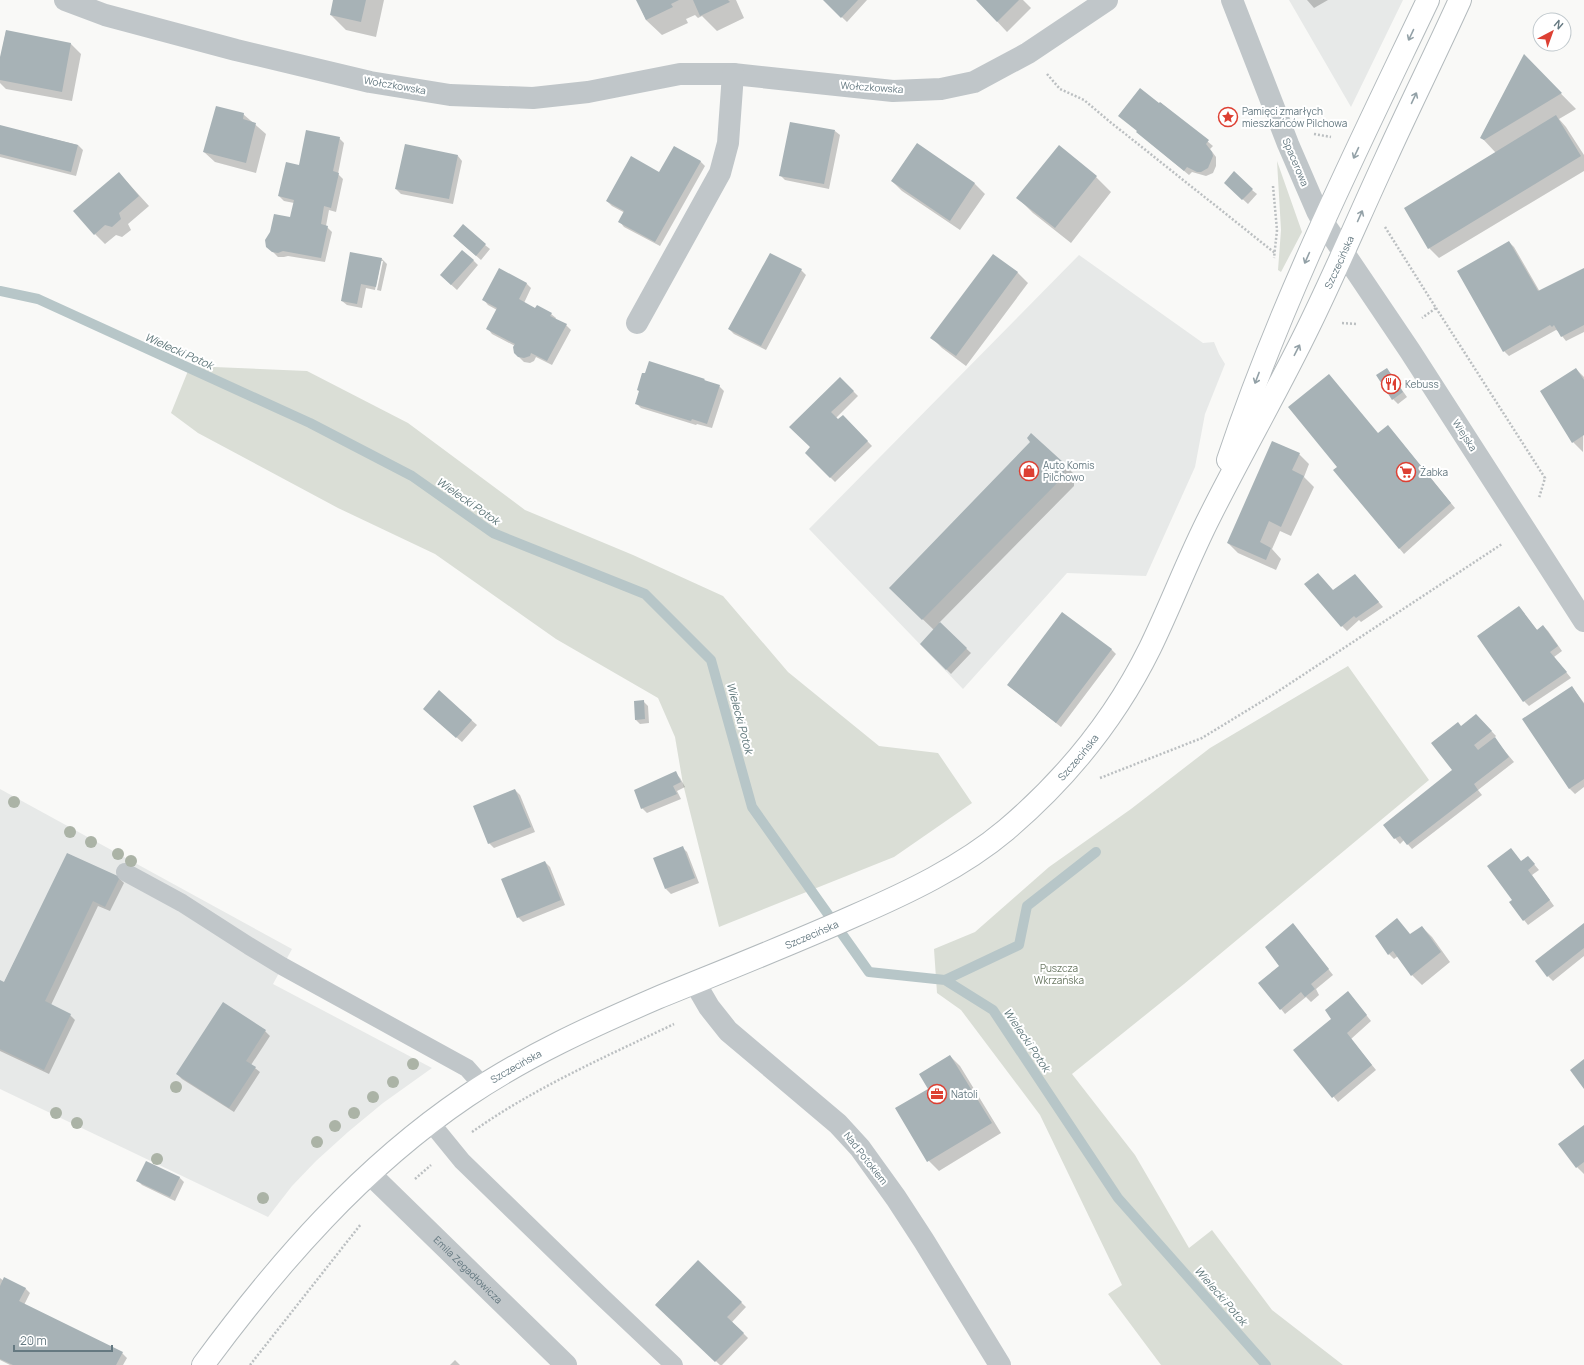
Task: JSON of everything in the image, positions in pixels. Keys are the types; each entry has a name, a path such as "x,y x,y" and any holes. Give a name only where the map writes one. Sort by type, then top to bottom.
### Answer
{"main road":[{"name":"Szczecińska","path":"1208,520 1243,414 1268,349 1323,222 1428,0"},
{"name":"Szczecińska","path":"203,1365 265,1285 306,1238 370,1174 431,1123 483,1086 548,1049 614,1017 788,945 895,898 967,858 1003,833 1056,783 1088,747 1102,728 1137,673 1152,645 1208,520 1310,325 1460,0"}],"street":[{"name":"Wołczkowska","path":"65,0 106,14 236,50 370,82 450,95 533,98 588,92 680,74 733,74 893,90 941,89 974,82 1028,53 1107,0"},
{"name":"Spacerowa","path":"1232,0 1288,144 1317,211 1343,251"},
{"path":"637,323 720,173 728,143 733,74"},
{"name":"Wiejska","path":"1343,251 1415,357 1584,621"},
{"name":"Nad Potokiem","path":"694,983 709,1007 728,1031 838,1124 860,1148 916,1228 1000,1365"},
{"name":"Emila Zegadłowicza","path":"370,1174 566,1365"}],"lane":[{"path":"125,872 182,903 248,946 296,974 467,1068 483,1086"},
{"path":"431,1123 462,1160 674,1365"}],"path":[{"path":"1028,53 1060,89 1084,100 1275,253"},
{"path":"1381,221 1545,478 1537,503"},
{"path":"1419,320 1436,308"},
{"path":"1340,323 1360,324"},
{"path":"1095,780 1202,738 1274,694 1525,528"},
{"path":"250,1365 370,1213 406,1188 451,1147 486,1122 531,1095 574,1072 709,1007"}],"shaded area":[{"path":"1289,0 1403,0 1351,107"},
{"name":"Auto Komis Pilchowo","path":"1079,255 1203,343 1214,342 1225,364 1205,414 1195,467 1146,576 1067,573 963,689 809,529"},
{"path":"0,789 292,949 273,984 432,1068 383,1103 316,1161 292,1186 268,1217 0,1089"}],"green space":[{"path":"1277,161 1302,232 1281,272 1278,270 1281,230"},
{"path":"190,366 307,371 408,423 525,510 633,555 723,596 788,672 879,746 938,753 972,803 894,857 719,927 683,784 675,737 658,698 556,639 435,554 338,508 198,433 171,413"},
{"name":"Puszcza Wkrzańska","path":"1348,666 1429,780 1184,984 1072,1074 1135,1155 1189,1248 1212,1230 1272,1310 1343,1365 1161,1365 1108,1294 1122,1285 1040,1115 961,1010 937,993 934,949 975,932 1049,867 1131,809 1210,748"}],"building":[{"path":"333,0 366,0 361,22 330,15"},
{"path":"636,0 679,0 671,4 673,7 646,20"},
{"path":"693,0 728,0 730,2 700,16"},
{"path":"823,0 858,0 841,18"},
{"path":"976,0 1019,0 997,22"},
{"path":"6,30 71,43 62,92 0,80 0,57"},
{"path":"1524,54 1562,93 1484,140 1480,138"},
{"path":"1140,88 1209,140 1206,144 1213,156 1208,168 1201,172 1197,172 1187,167 1184,171 1118,116"},
{"path":"216,106 244,113 243,119 256,123 246,163 203,152"},
{"path":"1556,115 1581,156 1428,249 1404,208"},
{"path":"790,122 835,130 824,184 779,176"},
{"path":"0,125 78,145 71,172 0,154"},
{"path":"306,130 340,137 333,171 339,173 331,208 324,206 321,224 328,226 321,258 283,251 278,253 272,252 266,247 265,240 270,232 274,214 290,217 294,200 278,196 286,162 299,165"},
{"path":"917,143 975,183 950,221 891,181"},
{"path":"405,144 458,155 449,199 395,189"},
{"path":"1059,145 1097,176 1055,228 1016,198"},
{"path":"674,146 701,161 655,242 618,222 624,211 606,201 631,156 659,172"},
{"path":"1234,171 1253,189 1242,200 1224,183"},
{"path":"119,172 139,196 119,213 121,219 112,227 105,225 94,235 73,211"},
{"path":"463,224 486,244 476,256 453,236"},
{"path":"1509,241 1538,291 1584,268 1584,325 1561,337 1554,325 1552,327 1550,325 1503,352 1457,271"},
{"path":"462,250 474,260 451,285 440,275"},
{"path":"350,252 382,258 376,287 361,284 357,304 341,301"},
{"path":"770,253 802,269 761,346 728,329"},
{"path":"993,254 1018,272 956,356 930,338"},
{"path":"499,268 527,283 519,299 535,308 537,305 552,313 550,316 567,324 547,361 531,353 530,356 524,358 518,357 514,353 513,347 515,344 486,329 497,308 482,300"},
{"path":"649,361 720,385 707,424 692,419 691,421 635,404 642,373 645,373"},
{"path":"1387,368 1403,392 1392,400 1376,375"},
{"path":"1576,368 1584,380 1584,435 1572,443 1540,391"},
{"path":"1329,374 1378,433 1388,425 1451,503 1399,549 1333,470 1337,467 1288,407"},
{"path":"840,377 854,391 831,412 838,419 843,415 868,441 830,478 805,453 810,447 789,427"},
{"path":"1031,433 1064,463 1064,476 922,620 889,588 1030,442 1027,438"},
{"path":"1272,441 1300,453 1292,470 1304,476 1281,527 1269,521 1260,542 1271,548 1266,560 1227,543"},
{"path":"1318,573 1333,590 1355,574 1379,602 1356,618 1354,616 1341,627 1304,584"},
{"path":"1519,606 1537,630 1543,625 1558,646 1550,652 1567,672 1523,702 1477,636"},
{"path":"1062,612 1112,649 1056,723 1007,685"},
{"path":"940,622 967,648 946,670 920,644"},
{"path":"1572,686 1584,704 1584,779 1569,789 1522,719"},
{"path":"439,690 472,720 456,738 423,709"},
{"path":"644,700 645,719 635,720 634,701"},
{"path":"1476,714 1492,731 1474,745 1478,750 1495,737 1509,757 1474,784 1478,790 1407,845 1400,836 1394,839 1383,825 1452,770 1431,743 1458,722 1461,726"},
{"path":"676,771 681,782 673,786 677,794 641,809 634,790"},
{"path":"515,789 531,827 488,844 473,806"},
{"path":"683,846 695,878 665,889 653,858"},
{"path":"1511,848 1521,861 1528,856 1535,864 1528,870 1550,900 1523,921 1509,902 1512,900 1487,866"},
{"path":"67,853 120,877 105,907 93,901 45,1001 71,1014 44,1070 0,1049 0,980 4,982"},
{"path":"545,861 561,900 517,918 501,879"},
{"path":"1397,918 1410,934 1422,926 1441,952 1411,976 1393,951 1388,955 1375,936"},
{"path":"1293,923 1329,969 1311,984 1315,989 1305,997 1301,992 1280,1010 1258,983 1279,966 1265,947"},
{"path":"1584,923 1584,948 1547,977 1535,961"},
{"path":"1348,991 1367,1015 1347,1033 1372,1065 1332,1098 1293,1050 1331,1019 1325,1010"},
{"path":"223,1002 266,1030 246,1061 256,1067 229,1108 176,1074"},
{"path":"950,1055 992,1123 927,1162 895,1108 928,1089 919,1074"},
{"path":"1584,1059 1584,1089 1570,1070"},
{"path":"1584,1125 1584,1162 1576,1168 1558,1144"},
{"path":"146,1161 180,1177 170,1197 136,1181"},
{"path":"698,1260 742,1302 727,1317 744,1333 715,1362 655,1305"},
{"path":"4,1277 26,1288 19,1301 123,1352 116,1365 13,1365 0,1359 0,1286"}],"waterway":[{"name":"Wielecki Potok","path":"0,291 38,299 310,423 412,476 493,533 645,594 711,660 752,807 869,972 945,980 993,1010 1118,1198 1266,1365"},
{"path":"945,980 1019,945 1027,906 1096,852"}],"place":[{"name":"Pamięci zmarłych mieszkańców Pilchowa","path":"1228,117"},
{"name":"Kebuss","path":"1391,384"},
{"name":"Auto Komis Pilchowo","path":"1029,471"},
{"name":"Żabka","path":"1406,472"},
{"name":"Natoli","path":"937,1094"}]}
